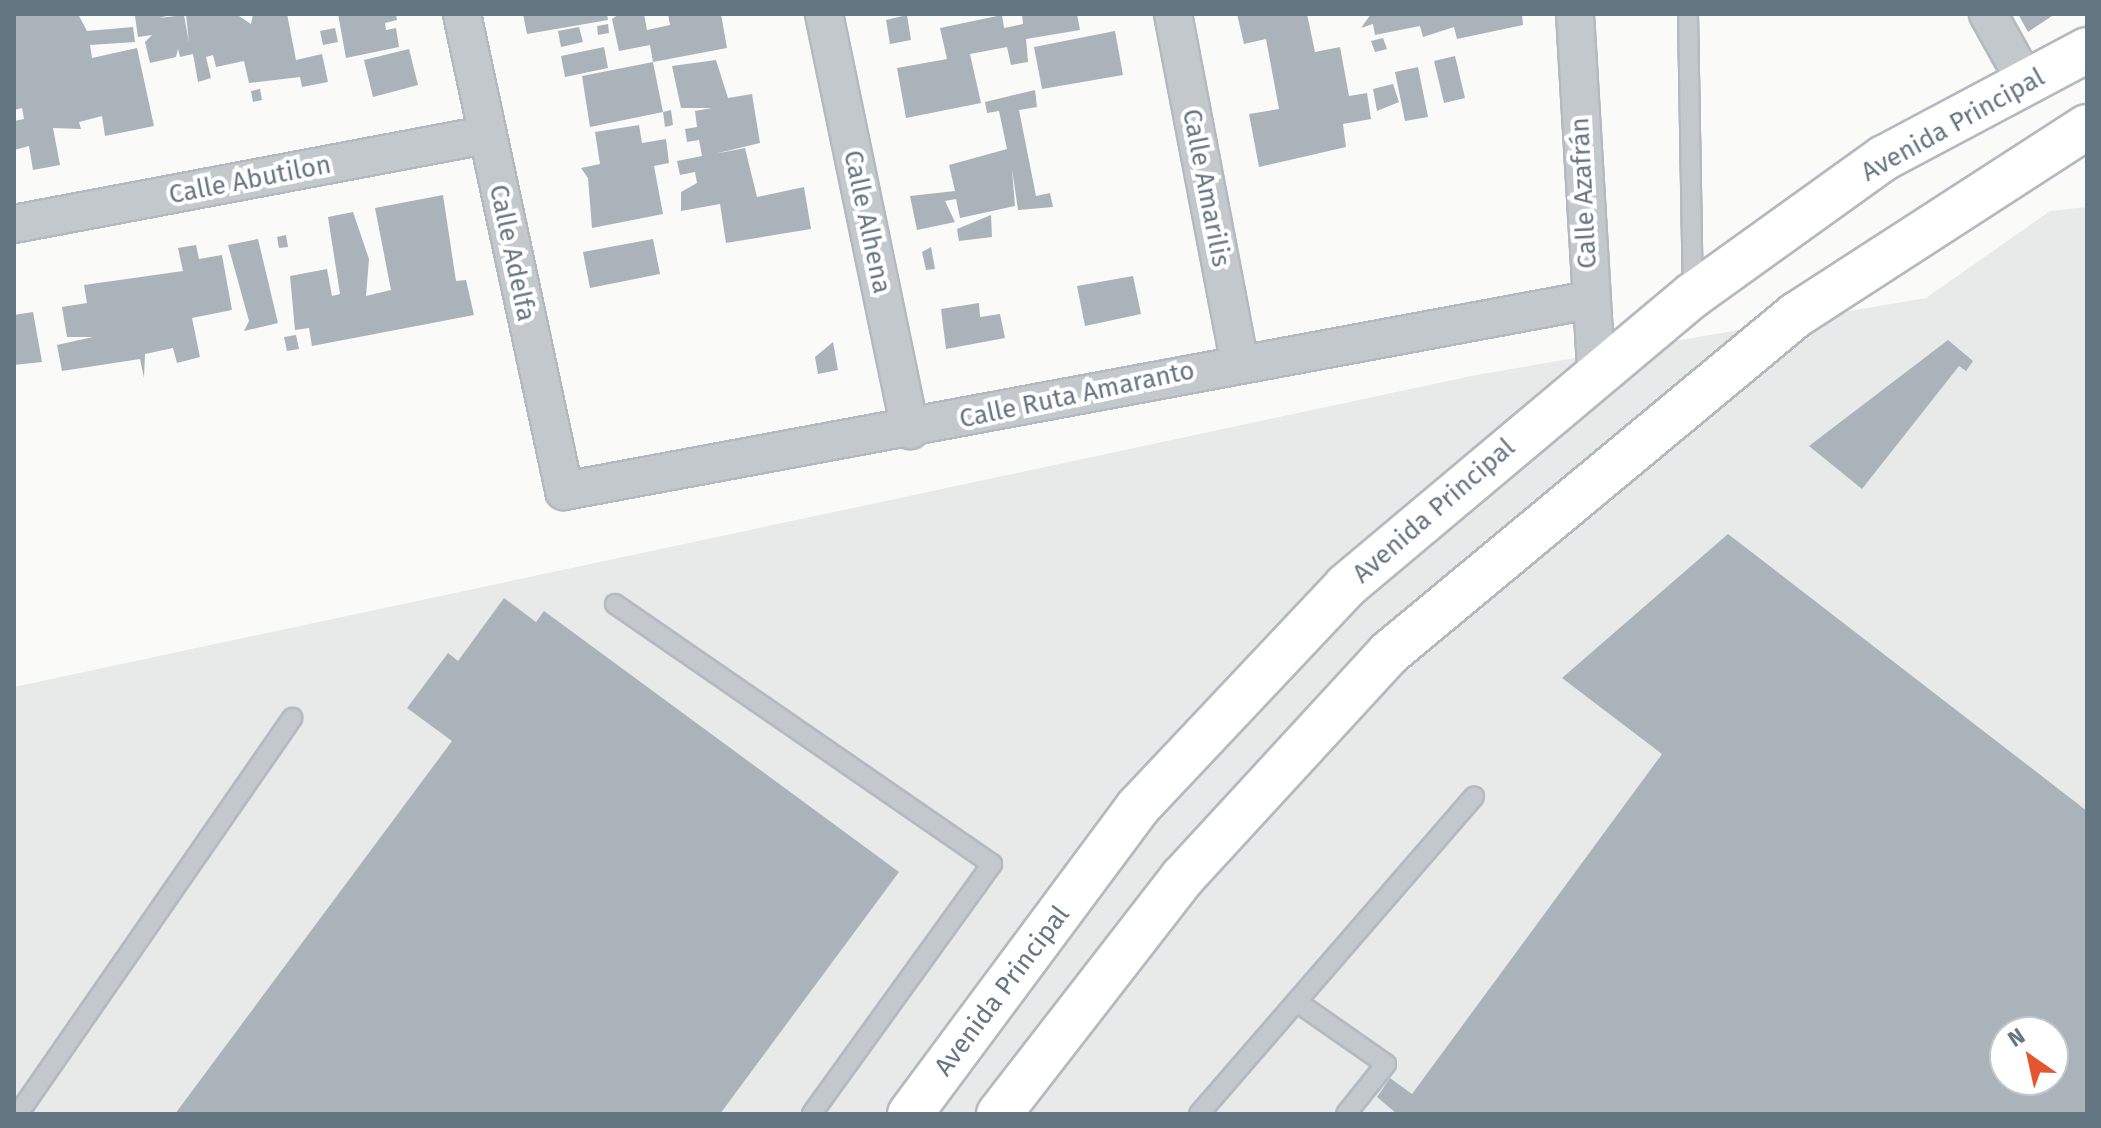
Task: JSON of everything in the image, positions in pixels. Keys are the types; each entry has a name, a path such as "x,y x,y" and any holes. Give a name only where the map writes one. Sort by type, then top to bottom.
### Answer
{"main road":[{"name":"Avenida Principal","path":"910,1114 1138,807 1346,586 1596,371 1693,295 1884,158 2087,50"},
{"path":"999,1114 1183,877 1389,653 1796,315 2082,134 2027,84"}],"street":[{"name":"Calle Adelfa","path":"462,14 564,491"},
{"name":"Calle Alhena","path":"824,14 910,430"},
{"name":"Calle Amarilis","path":"1173,14 1239,361"},
{"name":"Calle Azafrán","path":"1575,14 1596,371"},
{"path":"1988,14 2027,84"},
{"name":"Calle Abutilon","path":"14,224 486,135"},
{"name":"Calle Ruta Amaranto","path":"564,491 910,430 1239,361 1590,300"}],"lane":[{"path":"1688,14 1693,295"},
{"path":"615,604 992,864 812,1114"},
{"path":"18,1114 292,718"},
{"path":"1199,1114 1474,797"},
{"path":"1297,1002 1386,1064 1346,1114"}],"shaded area":[{"path":"2087,207 2087,1114 14,1114 14,687 1476,375 1926,298 2050,211"}],"building":[{"path":"14,14 78,14 87,31 133,27 135,42 90,45 92,58 137,48 154,126 105,136 102,116 79,122 81,129 53,128 60,165 33,170 29,146 14,150 14,121 24,119 22,108 14,110"},
{"path":"174,14 159,18 184,15 189,43 186,14 236,14 251,24 253,14 287,14 296,60 322,54 328,82 302,87 300,77 249,83 244,61 216,67 213,55 206,57 211,78 198,82 193,54 180,57 178,49 176,57 150,63 145,42 152,35 138,37 135,16"},
{"path":"338,14 396,14 397,20 385,23 386,30 396,28 399,47 346,58"},
{"path":"523,14 607,14 608,20 527,34"},
{"path":"619,14 644,14 647,30 670,25 668,14 721,14 727,48 653,62 650,45 619,51 612,19"},
{"path":"1022,14 1077,14 1080,30 1026,39 1028,62 1011,65 1007,47 970,54 981,103 906,118 897,68 947,59 940,28 1002,15 1004,28 1023,24"},
{"path":"1237,14 1307,14 1315,52 1340,47 1349,96 1367,93 1371,119 1343,124 1346,147 1259,167 1249,114 1279,109 1266,39 1244,44"},
{"path":"1371,14 1522,14 1523,25 1457,39 1454,27 1423,37 1420,26 1375,35 1373,24 1361,28"},
{"path":"2018,14 2055,14 2028,32"},
{"path":"907,15 911,40 890,44 886,20"},
{"path":"608,24 609,33 598,35 597,26"},
{"path":"579,27 583,42 561,47 558,31"},
{"path":"335,28 338,42 323,45 320,31"},
{"path":"1115,31 1123,75 1042,89 1034,47"},
{"path":"1383,38 1387,49 1375,52 1371,41"},
{"path":"604,47 608,68 565,77 561,56"},
{"path":"409,49 418,85 373,97 364,60"},
{"path":"1455,56 1465,98 1444,103 1434,61"},
{"path":"716,60 728,98 752,94 760,143 714,154 745,148 757,197 804,187 811,229 726,243 720,204 681,211 681,192 697,183 695,172 680,175 677,161 702,156 699,140 687,142 685,129 697,127 695,111 712,108 681,108 672,66"},
{"path":"653,62 663,112 590,127 582,76"},
{"path":"1418,67 1428,117 1405,121 1395,72"},
{"path":"1393,84 1399,102 1377,111 1373,89"},
{"path":"260,89 262,100 253,102 251,91"},
{"path":"1035,90 1037,107 1019,110 1036,196 1050,193 1053,207 1018,210 1012,169 1015,206 960,218 956,199 945,201 955,222 917,230 910,196 955,191 949,165 1007,149 999,111 987,113 985,102"},
{"path":"671,110 673,125 665,127 663,112"},
{"path":"639,125 642,143 666,139 669,163 654,166 663,214 592,228 588,178 581,168 600,164 595,132"},
{"path":"443,195 456,281 466,280 474,315 312,346 309,328 295,330 290,276 327,269 332,296 340,294 328,217 353,212 369,259 366,296 391,290 375,208"},
{"path":"991,215 992,237 959,241 957,229"},
{"path":"286,235 288,247 279,248 277,237"},
{"path":"258,239 278,323 244,331 249,321 228,245"},
{"path":"653,239 660,274 590,288 583,252"},
{"path":"196,245 199,259 222,255 232,310 192,318 200,357 177,363 173,348 145,354 144,378 140,359 62,371 57,345 93,337 67,337 62,307 87,303 84,285 183,271 178,248"},
{"path":"931,247 935,269 926,270 922,252"},
{"path":"1133,276 1141,314 1085,326 1077,286"},
{"path":"979,303 980,317 1000,314 1005,338 946,349 941,309"},
{"path":"33,312 42,362 14,365 14,315"},
{"path":"296,335 299,349 287,351 284,337"},
{"path":"1948,340 1973,361 1966,371 1959,366 1862,489 1809,446"},
{"path":"833,342 838,370 818,374 815,357"},
{"path":"1728,534 2087,811 2087,1114 1397,1114 1377,1097 1390,1078 1412,1094 1662,754 1562,678"},
{"path":"504,598 536,622 544,611 899,872 720,1114 175,1114 452,741 407,708 448,653 458,661"}]}
